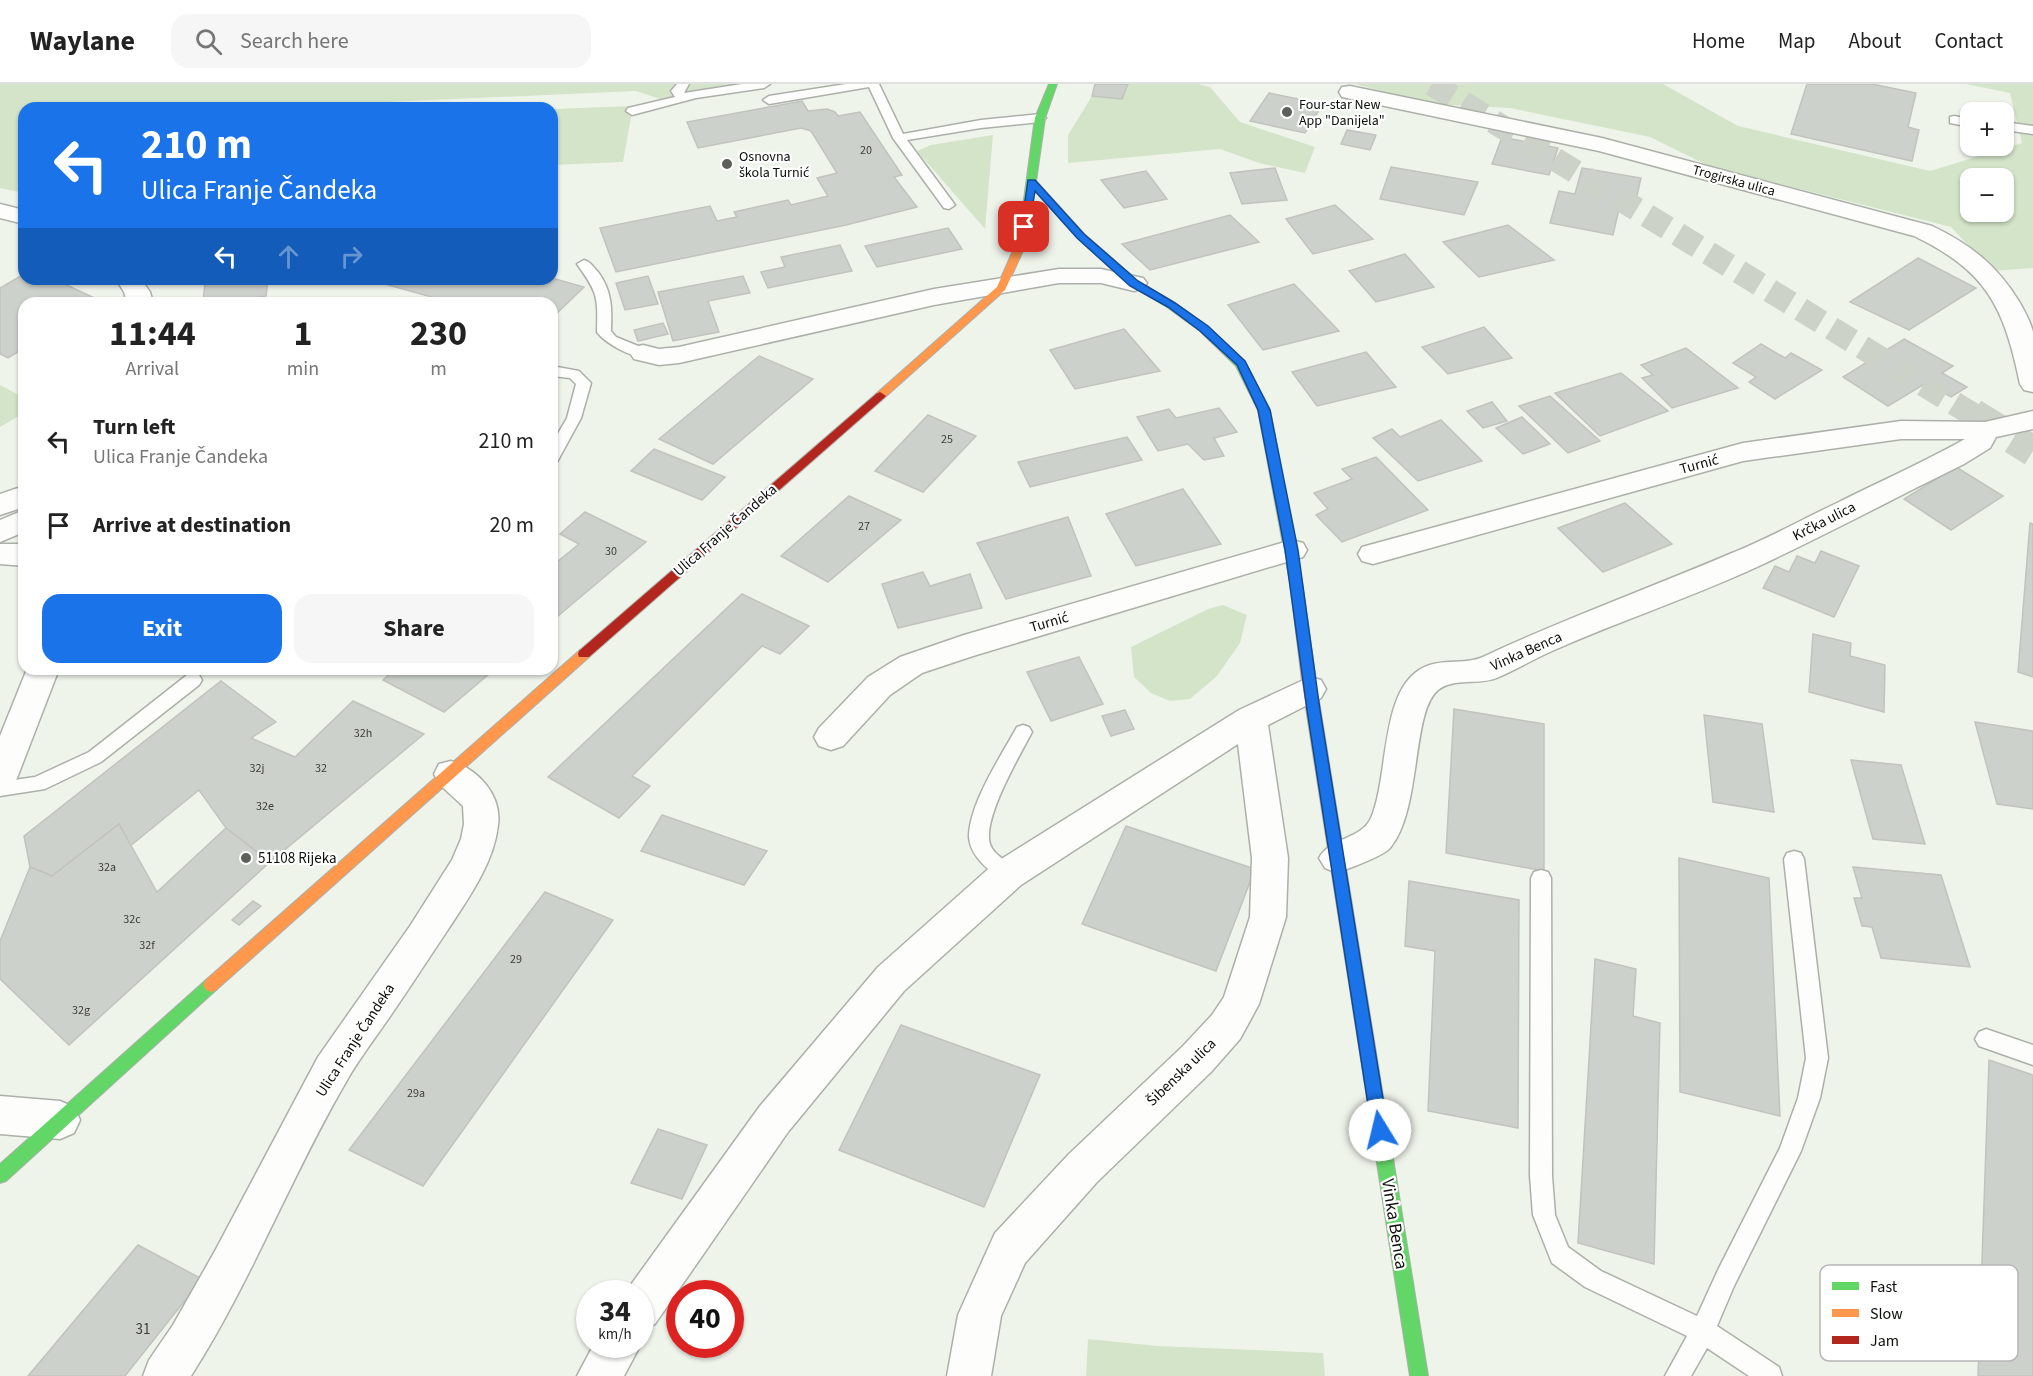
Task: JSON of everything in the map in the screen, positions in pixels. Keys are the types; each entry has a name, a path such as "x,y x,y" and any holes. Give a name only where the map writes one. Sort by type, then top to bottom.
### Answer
{"street":[{"name":"Ulica Franje Čandeka","path":"0,1174 246,952 451,774 699,552 972,316 1001,288 1021,244 1040,118 1053,84"},
{"name":"Trogirska ulica","path":"1350,92 1602,145 1923,231 1947,241 1977,262 2000,292 2019,327 2027,350 2033,384"},
{"name":"Vinka Benca","path":"1032,182 1081,236 1134,284 1171,305 1204,329 1241,364 1264,410 1292,550 1311,689 1419,1376"},
{"path":"643,353 659,357 679,356 934,297 1001,288 1059,276 1080,274 1134,284"},
{"name":"Turnić","path":"1373,554 1743,452 1901,430 1985,431 2033,420"},
{"name":"Krčka ulica","path":"1653,597 1745,560 1954,457 1980,442 1985,431"},
{"path":"0,505 18,498"},
{"path":"0,532 18,523"},
{"name":"Turnić","path":"831,737 879,686 911,665 964,646 1292,550"},
{"path":"0,554 18,555"},
{"name":"Vinka Benca","path":"1337,858 1377,839 1387,821 1395,796 1407,722 1416,694 1427,681 1443,673 1486,670 1541,643 1653,597"},
{"path":"0,778 41,675"},
{"path":"654,1289 774,1119 891,980 1008,874 1251,719 1311,689"},
{"name":"Šibenska ulica","path":"969,1376 980,1315 1010,1248 1083,1168 1197,1059 1226,1027 1240,1004 1268,917 1270,858 1251,719"},
{"name":"Ulica Franje Čandeka","path":"165,1376 194,1335 242,1246 284,1157 329,1074 447,900 474,851 481,826 481,803 474,793 451,774"},
{"path":"0,1115 60,1120"},
{"path":"599,1376 610,1358"}],"lane":[{"path":"682,84 677,91 681,97 764,84"},
{"path":"769,100 868,84"},
{"path":"873,84 899,138 949,205"},
{"path":"632,111 692,96"},
{"path":"899,138 981,124 1040,118"},
{"path":"1954,120 1960,121"},
{"path":"2014,127 2033,130"},
{"path":"584,264 597,282 605,300 604,332 611,340 643,353"},
{"path":"558,372 574,374 584,383 574,418 558,447"},
{"path":"0,789 38,784 95,757 193,680"},
{"path":"1008,874 981,850 978,840 984,809 1023,732"},
{"path":"1677,1376 1703,1331 1726,1278 1790,1151 1809,1098 1816,1058 1794,859"},
{"path":"1541,878 1541,1176 1544,1215 1560,1255 1593,1279 1703,1331 1770,1376"},
{"path":"1986,1039 2033,1054"}],"green space":[{"path":"0,84 742,84 663,100 636,91 388,102 18,102 18,192 0,188"},
{"path":"1128,84 1198,84 1210,87 1240,122 1315,147 1305,173 1259,163 1220,149 1068,163 1068,135 1092,96 1122,99"},
{"path":"1355,84 1663,84 1738,126 1930,171 1979,156 2014,156 2014,145 2022,143 2010,93 1966,84 2033,84 2033,268 1992,271 1951,227 1709,166 1650,137 1510,108 1431,104"},
{"path":"633,106 623,162 558,165 558,109"},
{"path":"993,135 985,229 917,151 931,145"},
{"path":"0,385 18,395 18,416 0,427"},
{"path":"1223,605 1247,615 1240,643 1217,676 1190,699 1170,701 1151,693 1134,677 1131,647 1208,609"},
{"path":"1088,1339 1158,1346 1323,1353 1325,1376 1086,1376"}],"building":[{"path":"1095,84 1128,84 1122,99 1092,96"},
{"path":"1807,84 1872,84 1916,93 1908,127 1919,130 1912,161 1791,134"},
{"name":"Four-star New App \"Danijela\"","path":"1269,93 1323,104 1305,133 1250,121"},
{"path":"802,101 808,111 827,109 838,116 860,112 902,175 894,177 917,207 846,225 616,272 600,228 710,206 717,221 737,217 734,212 788,200 791,205 828,196 817,178 837,173 811,131 801,128 698,148 687,122"},
{"path":"1347,130 1376,135 1370,150 1341,144"},
{"path":"1502,137 1558,148 1549,175 1492,164"},
{"path":"1391,167 1478,182 1464,215 1380,199"},
{"path":"1275,168 1287,200 1242,204 1230,173"},
{"path":"1582,168 1641,178 1634,208 1620,205 1613,235 1550,223 1559,191 1575,194"},
{"path":"1146,171 1167,199 1124,208 1101,180"},
{"path":"1335,205 1373,239 1313,254 1286,219"},
{"path":"1230,215 1259,242 1150,270 1122,244"},
{"path":"1508,225 1554,260 1479,277 1443,242"},
{"path":"948,228 962,249 877,267 865,246"},
{"path":"840,245 852,271 768,288 761,272 785,267 781,257"},
{"path":"1405,254 1434,287 1376,302 1349,271"},
{"path":"1918,258 1976,288 1909,330 1850,302"},
{"path":"648,276 658,304 625,310 616,283"},
{"path":"743,276 750,293 708,301 719,332 673,341 658,292"},
{"path":"18,278 18,285 67,285 92,297 18,297 18,352 8,358 0,354 0,288"},
{"path":"558,280 584,287 558,312 558,297 432,297 388,285 558,285"},
{"path":"1294,284 1339,331 1263,350 1228,305"},
{"path":"205,285 267,285 266,296 204,297"},
{"path":"663,323 668,334 638,341 634,330"},
{"path":"1484,327 1512,358 1448,374 1422,347"},
{"path":"1124,329 1160,371 1075,389 1050,350"},
{"path":"1904,339 1953,366 1942,373 1967,387 1951,397 1926,383 1888,406 1843,377"},
{"path":"1761,344 1785,358 1791,353 1822,370 1775,399 1749,382 1756,377 1733,363"},
{"path":"1686,348 1738,388 1672,408 1642,378 1653,375 1641,365"},
{"path":"1366,352 1396,387 1317,406 1292,372"},
{"path":"759,356 813,379 713,464 659,439"},
{"path":"1621,373 1668,411 1600,436 1555,393"},
{"path":"1550,396 1600,441 1568,453 1519,406"},
{"path":"1492,402 1507,421 1483,428 1467,411"},
{"path":"1219,408 1237,432 1214,438 1224,456 1204,460 1188,444 1158,451 1137,417 1169,409 1176,418"},
{"path":"928,415 976,436 923,492 875,471"},
{"path":"1522,417 1550,444 1523,454 1496,428"},
{"path":"1441,420 1482,461 1418,481 1373,438 1392,429 1400,437"},
{"path":"1127,437 1142,460 1030,487 1018,462"},
{"path":"654,449 725,477 702,500 631,471"},
{"path":"1376,457 1428,510 1342,542 1316,515 1328,509 1314,493 1352,479 1342,469"},
{"path":"1956,467 2003,496 1951,530 1904,499"},
{"path":"1183,489 1221,544 1136,566 1106,514"},
{"path":"849,496 901,520 828,582 781,556"},
{"path":"1625,503 1672,544 1603,572 1558,528"},
{"path":"585,512 646,542 558,616 558,561 579,544 560,534"},
{"path":"1068,517 1091,576 1006,599 977,543"},
{"path":"2030,523 2033,524 2033,677 2018,672"},
{"path":"1821,551 1859,566 1834,617 1763,588 1775,566 1789,572 1797,556 1815,563"},
{"path":"923,572 930,586 970,574 982,608 898,628 882,584"},
{"path":"742,594 809,626 780,654 762,646 632,776 650,786 619,818 548,777"},
{"path":"1813,634 1851,643 1850,656 1885,665 1884,712 1809,692"},
{"path":"1079,657 1103,704 1051,721 1027,672"},
{"path":"388,675 488,675 444,712 383,680"},
{"path":"221,681 276,722 251,738 295,757 353,701 424,734 270,862 226,828 199,790 130,846 119,824 52,876 30,867 24,836"},
{"path":"1454,709 1544,724 1544,871 1446,853"},
{"path":"1125,710 1134,729 1111,736 1102,716"},
{"path":"1704,715 1762,724 1774,812 1713,802"},
{"path":"1975,722 2033,731 2033,809 1997,804"},
{"path":"1851,760 1901,765 1925,844 1873,839"},
{"path":"662,815 767,851 744,885 641,851"},
{"path":"119,824 157,892 226,828 270,862 69,1045 0,979 0,941 30,867 52,876"},
{"path":"1126,826 1255,869 1216,971 1082,924"},
{"path":"1679,858 1769,878 1780,1116 1680,1092"},
{"path":"1853,867 1941,875 1970,967 1881,958 1872,927 1862,926 1854,898 1862,898"},
{"path":"1409,881 1519,900 1518,1128 1428,1111 1435,951 1405,946"},
{"path":"545,892 613,920 423,1186 349,1150"},
{"path":"253,901 261,906 239,925 232,920"},
{"path":"1595,959 1636,969 1633,1016 1660,1023 1654,1264 1578,1243"},
{"path":"901,1025 1040,1075 984,1207 839,1150"},
{"path":"1989,1060 2033,1075 2033,1376 1978,1376 1979,1361 2018,1361 2018,1265 1982,1265"},
{"path":"658,1129 707,1145 682,1199 631,1183"},
{"path":"138,1245 202,1279 125,1376 28,1376"}],"tunnel":[{"path":"1432,84 1975,416"},
{"path":"1973,414 2033,451"}],"traffic: fast":[{"path":"1028,207 1040,118 1053,84"},
{"path":"1032,182 1081,236 1134,283 1171,305 1204,329 1241,364 1264,410 1296,582"},
{"path":"0,1175 211,985"},
{"path":"1368,1053 1419,1376"}],"traffic: slow":[{"path":"880,396 1001,288 1021,244 1028,207"},
{"path":"1296,582 1310,689 1368,1053"},
{"path":"211,985 584,654"}],"traffic: jam":[{"path":"584,654 880,396"}],"place":[{"name":"Four-star New App \"Danijela\"","path":"1287,112"},
{"name":"Osnovna škola Turnić","path":"727,164"},
{"name":"51108 Rijeka","path":"246,858"}],"route":[{"path":"1024,227 1032,182 1081,236 1134,284 1171,305 1204,329 1241,364 1264,410 1292,550 1314,710 1380,1130"}]}
